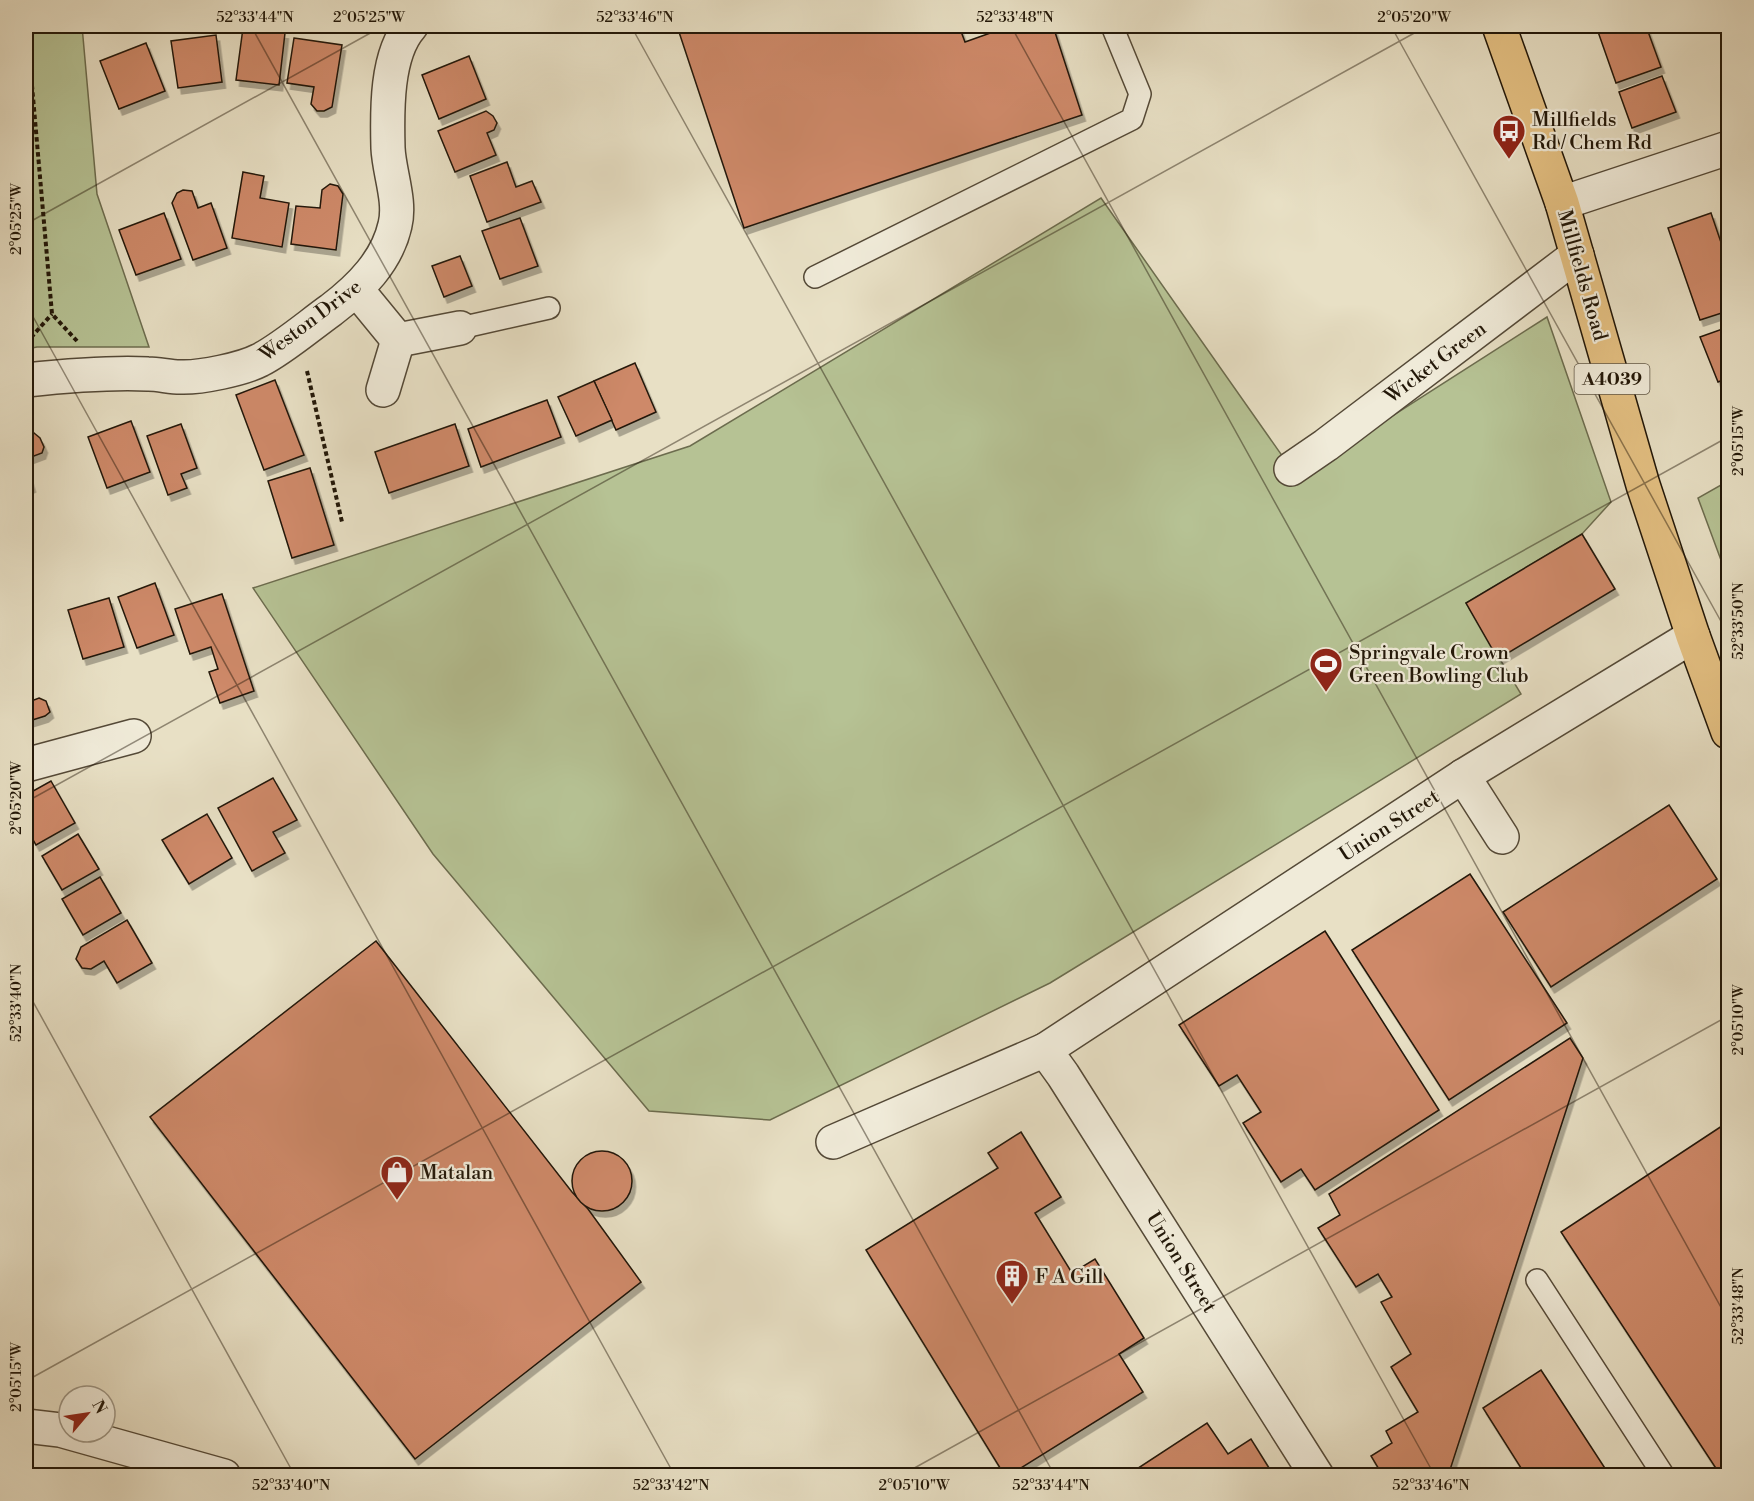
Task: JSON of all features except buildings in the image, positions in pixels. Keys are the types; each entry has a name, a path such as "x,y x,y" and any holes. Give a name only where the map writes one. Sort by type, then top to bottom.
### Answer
{"main road":[{"name":"Millfields Road","path":"1499,26 1562,202 1643,485 1693,636 1728,732"}],"street":[{"name":"Weston Drive","path":"26,380 148,374 182,378 229,371 260,361 357,290 386,253 396,223 396,201 388,161 387,125 392,62 402,28"},
{"path":"1562,202 1728,148"},
{"name":"Wicket Green","path":"1291,469 1577,255"},
{"path":"357,290 398,340"},
{"path":"398,340 460,328"},
{"path":"383,390 398,340"},
{"name":"Union Street","path":"832,1142 1045,1050 1463,776 1693,636"},
{"path":"26,765 134,736"},
{"path":"1463,776 1502,837"},
{"name":"Union Street","path":"1045,1050 1064,1075 1317,1476"},
{"path":"26,1426 60,1430 224,1476"}],"lane":[{"path":"815,277 1132,119 1140,94 1112,26"},
{"path":"460,328 549,308"},
{"path":"1537,1280 1664,1476"}],"path":[{"path":"37,26 27,39 52,314 109,375"},
{"path":"26,343 52,314"},
{"path":"298,334 342,522"}],"green space":[{"path":"26,26 82,26 97,194 149,347 37,347 26,349"},
{"path":"1101,198 1297,477 1547,317 1611,502 1582,534 1466,603 1521,694 1050,983 770,1120 649,1111 433,854 253,588 690,446"},
{"path":"1728,481 1728,579 1698,498"}],"place":[{"name":"Millfields Rd / Chem Rd","path":"1509,160"},
{"name":"Springvale Crown Green Bowling Club","path":"1326,693"},
{"name":"Matalan","path":"397,1201"},
{"name":"F A Gill","path":"1012,1305"}]}
